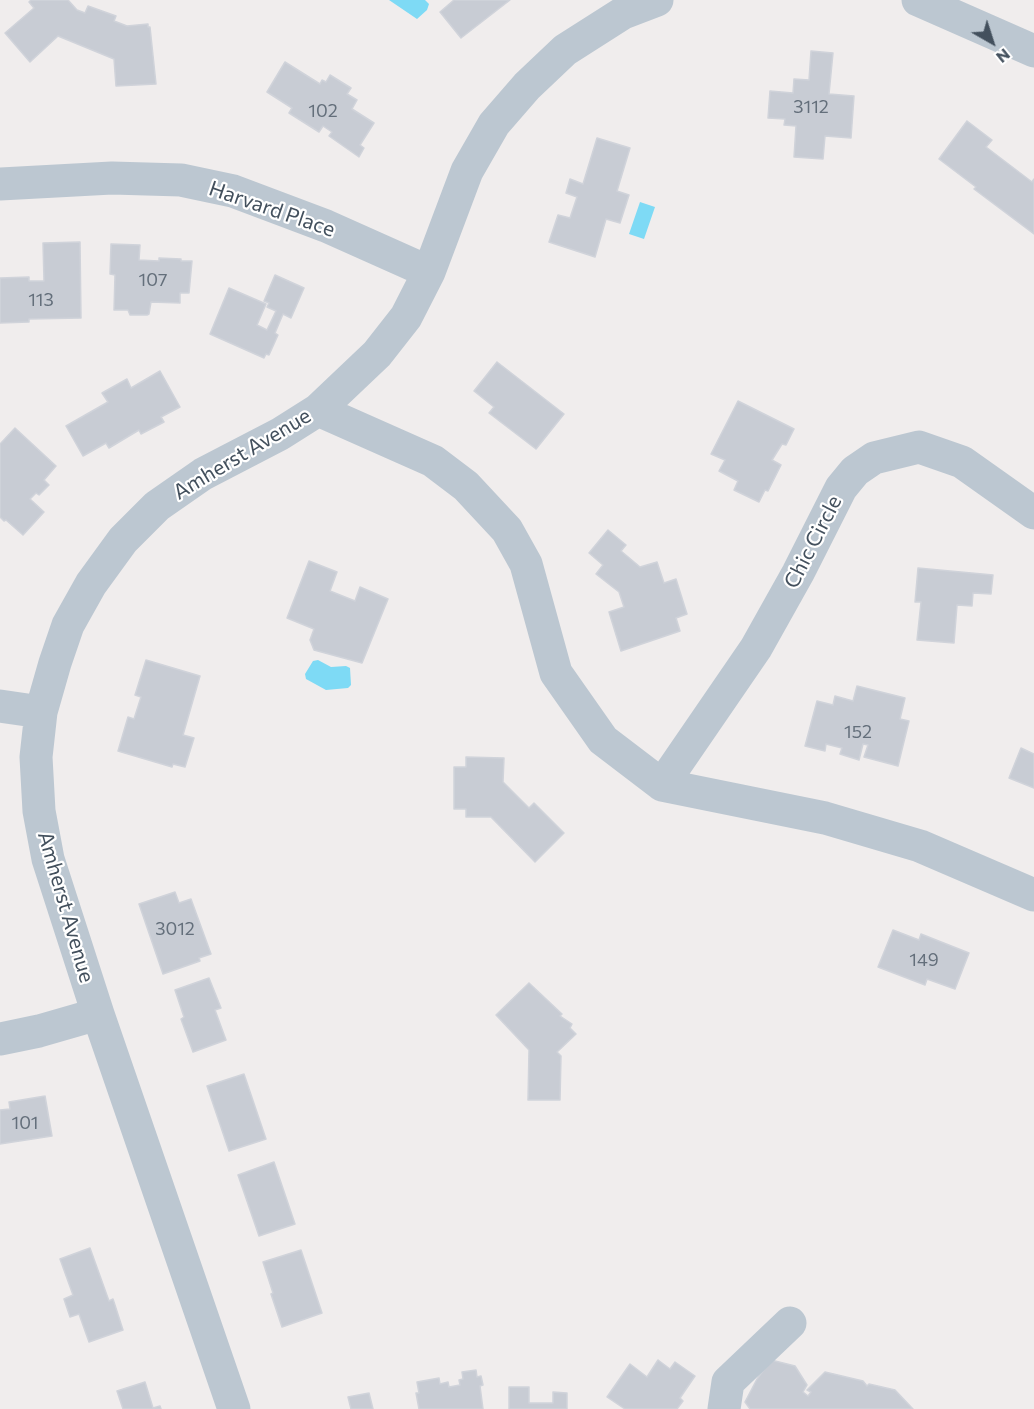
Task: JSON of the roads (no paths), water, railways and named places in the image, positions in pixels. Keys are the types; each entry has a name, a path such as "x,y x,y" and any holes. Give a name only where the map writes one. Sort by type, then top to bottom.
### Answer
{"street":[{"name":"Amherst Avenue","path":"234,1409 98,1014 48,860 39,811 36,757 41,712 68,625 91,584 123,540 157,506 203,474 280,434 318,410 377,354 406,317 429,272 467,171 494,124 527,86 565,50 620,7 657,0"},
{"path":"918,0 1034,51"},
{"name":"Harvard Place","path":"0,184 112,178 181,180 233,191 326,226 429,272"},
{"path":"318,410 433,461 466,486 507,530 526,564 556,673 603,740 662,785 825,818 920,846 1034,895"},
{"name":"Chic Circle","path":"662,785 756,648 798,573 841,488 855,471 874,458 919,447 962,462 1034,513"},
{"path":"0,705 41,712"},
{"path":"0,1039 39,1031 98,1014"},
{"path":"724,1409 728,1382 790,1323"}],"water":[{"path":"389,0 425,0 429,4 427,10 417,19"},
{"path":"640,202 655,207 644,239 629,234"},
{"path":"318,660 331,667 350,668 351,685 348,688 326,690 306,679 305,674 313,661"}]}
